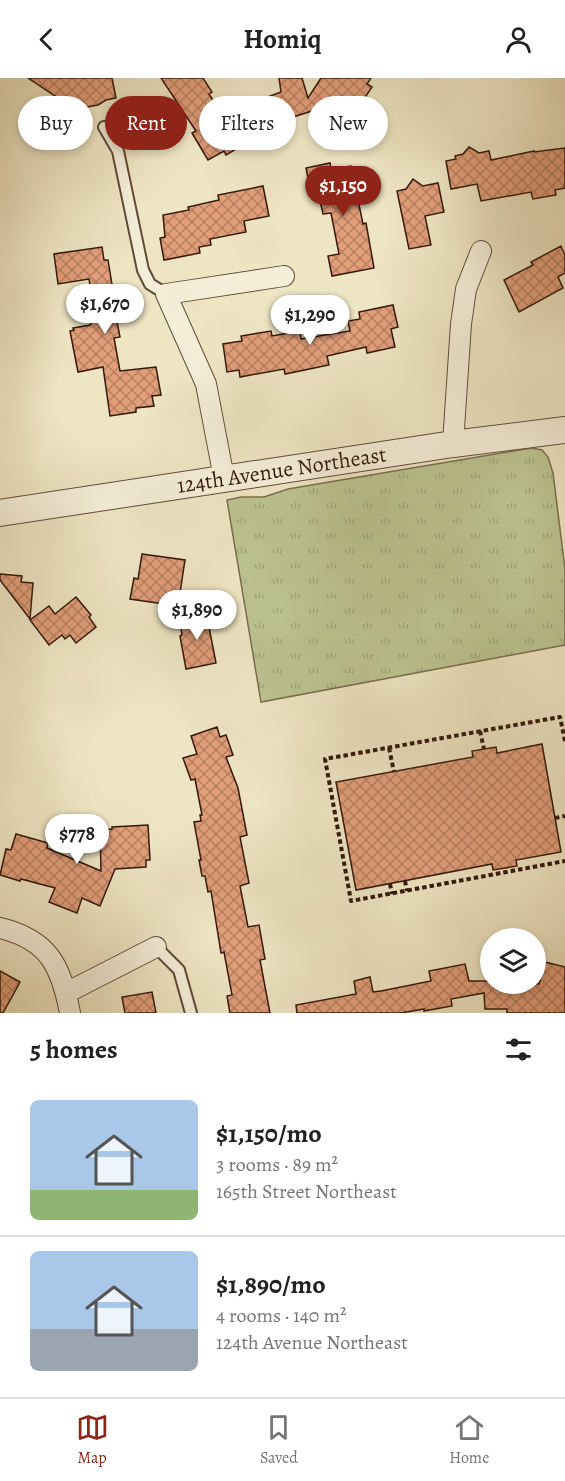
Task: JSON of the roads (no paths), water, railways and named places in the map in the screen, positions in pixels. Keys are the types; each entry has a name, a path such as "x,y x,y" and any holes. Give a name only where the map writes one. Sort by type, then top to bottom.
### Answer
{"street":[{"path":"453,444 461,324 466,289 481,251"},
{"path":"224,478 206,384 166,294 284,276"},
{"name":"124th Avenue Northeast","path":"0,513 453,444 565,430"},
{"path":"0,928 32,940 44,948 55,965 66,993 70,1013"},
{"path":"66,993 156,947"}],"lane":[{"path":"104,127 118,150 143,270 150,284 166,294"},
{"path":"156,947 179,970 191,1013"}]}
